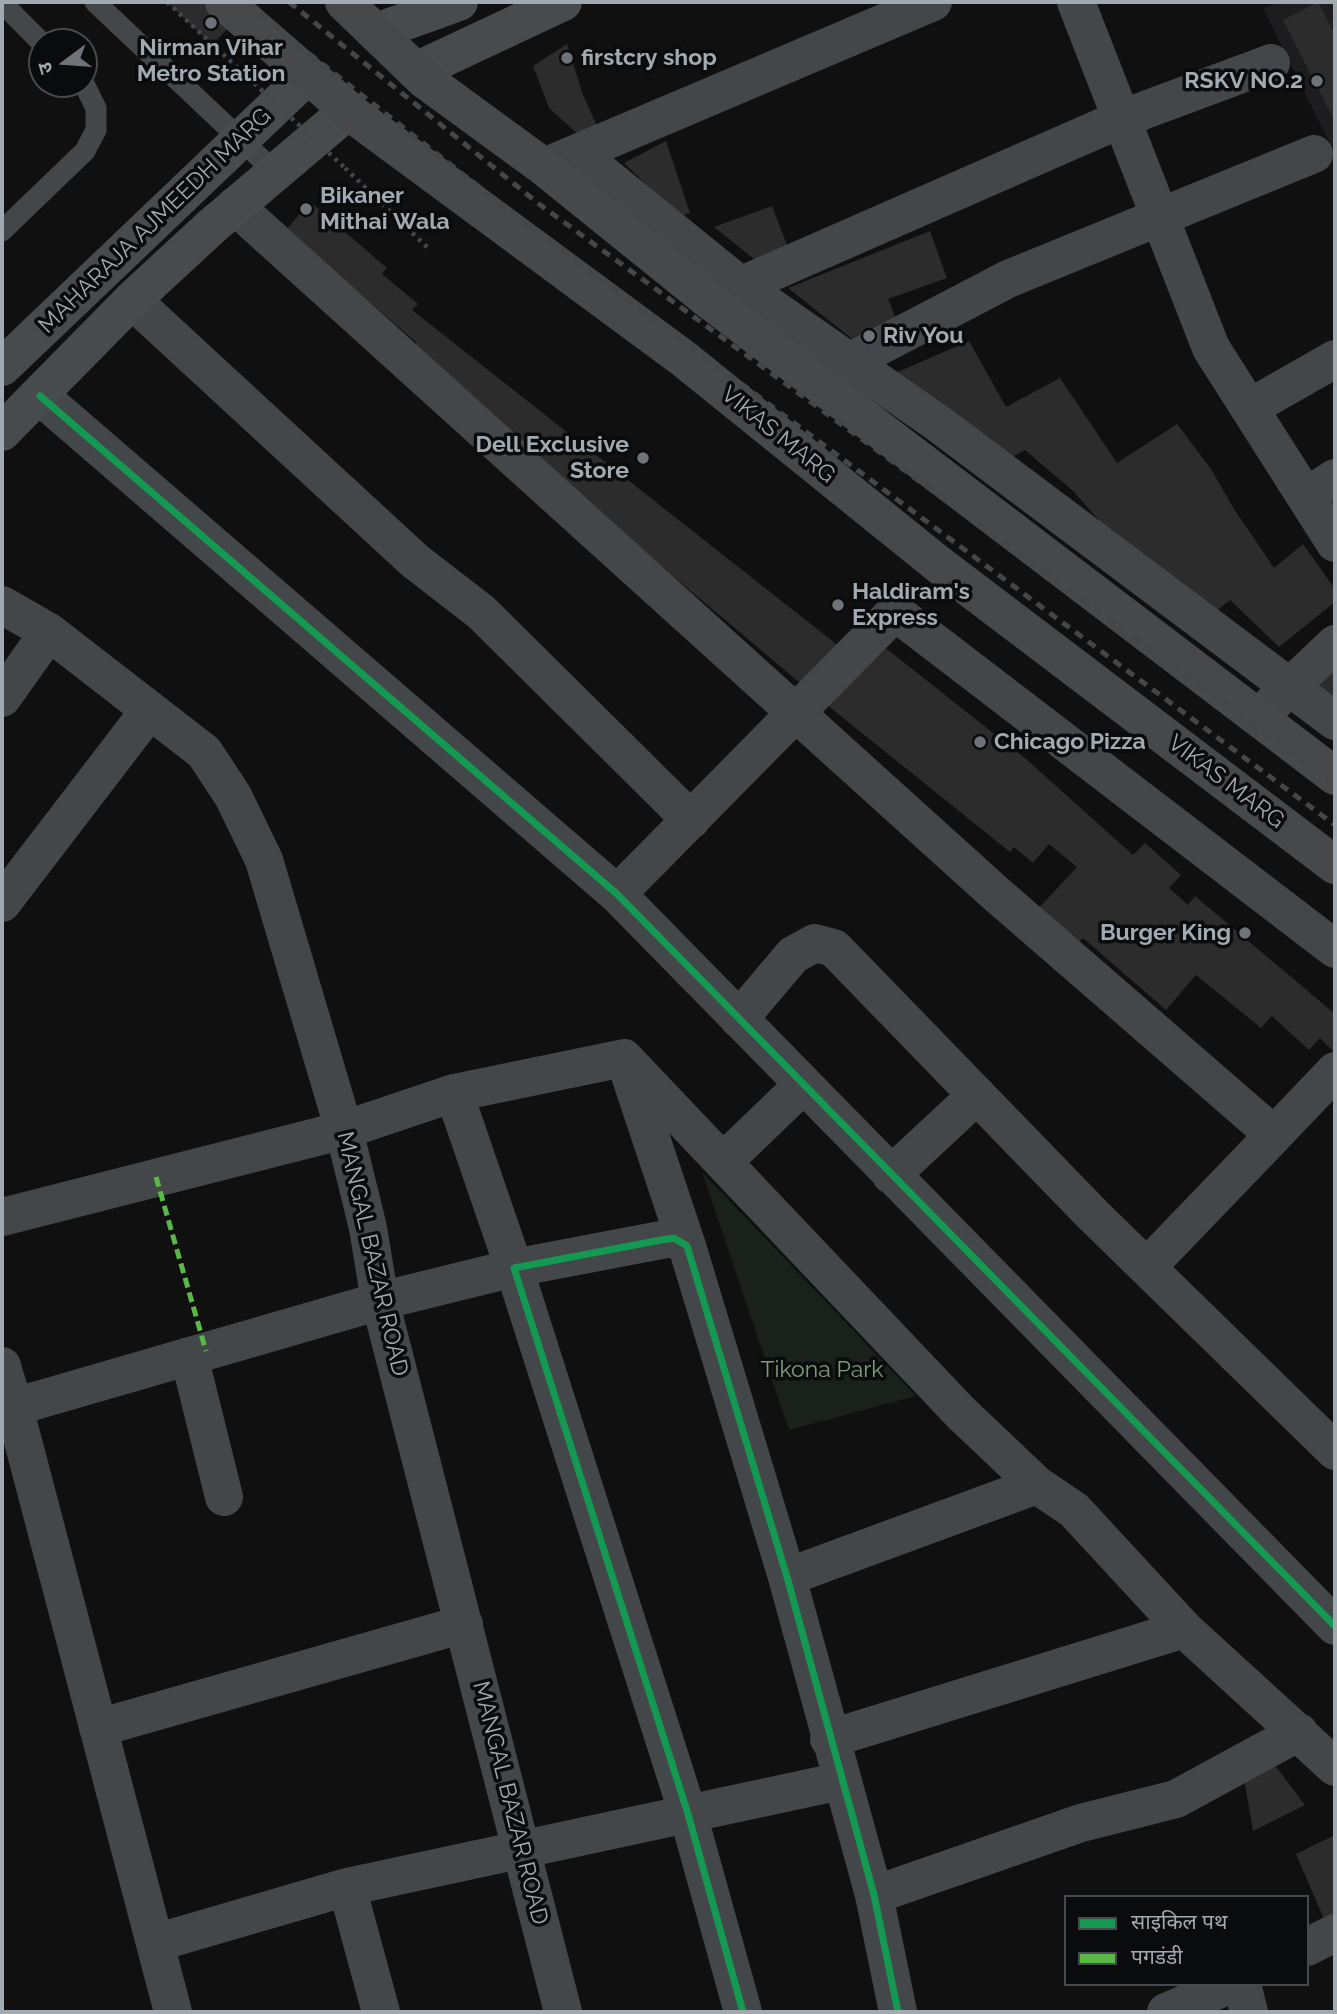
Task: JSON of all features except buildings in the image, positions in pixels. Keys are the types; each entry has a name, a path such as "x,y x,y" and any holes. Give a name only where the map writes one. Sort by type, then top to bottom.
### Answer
{"main road":[{"name":"VIKAS MARG","path":"224,2 349,110 684,359 938,564 1335,865"},
{"path":"344,2 416,71 561,160 725,293 814,380 1335,776"},
{"path":"416,71 563,2"},
{"path":"376,33 439,4"},
{"name":"MAHARAJA AJMEEDH MARG","path":"2,367 307,76"},
{"name":"MAHARAJA AJMEEDH MARG","path":"2,432 132,300 235,206 349,110"}],"street":[{"path":"561,160 933,2"},
{"path":"1076,2 1211,348 1249,408 1321,488 1335,542"},
{"path":"725,293 1121,119 1271,63"},
{"path":"814,380 1008,279 1314,154"},
{"path":"235,206 797,711 994,892 1274,1135"},
{"path":"725,293 852,360 1335,721"},
{"path":"132,300 415,561 481,612 691,820"},
{"path":"1249,408 1335,359"},
{"path":"40,396 617,894 1335,1626"},
{"name":"MANGAL BAZAR ROAD","path":"2,605 49,632 204,752 233,796 264,860 344,1130 368,1228 380,1301 563,2012"},
{"path":"617,894 895,612 1335,949"},
{"path":"2,698 49,632"},
{"path":"1258,717 1335,644"},
{"path":"2,903 149,711"},
{"path":"738,1019 793,955 816,943 834,948 1147,1267 1332,1442"},
{"path":"2,1217 344,1130 454,1093 624,1058"},
{"path":"624,1058 724,1161 867,1316 1037,1485 1074,1510 1184,1629 1335,1767"},
{"path":"624,1058 688,1246 787,1577 829,1739 874,1895 898,2012"},
{"path":"1147,1267 1335,1071"},
{"path":"724,1161 803,1085"},
{"path":"454,1093 514,1268 688,1814 744,2012"},
{"path":"891,1175 977,1095"},
{"path":"8,1409 380,1301 514,1268 674,1238 688,1246"},
{"path":"190,1356 224,1497"},
{"path":"2,1366 8,1409 98,1728 173,2012"},
{"path":"787,1577 1037,1485"},
{"path":"98,1728 464,1624"},
{"path":"829,1739 1184,1629"},
{"path":"874,1895 1081,1823 1176,1799 1299,1732"},
{"path":"155,1943 347,1887 842,1781"},
{"path":"347,1887 381,2012"},
{"path":"1309,1946 1335,1933"},
{"path":"1166,2012 1188,2006 1228,1986"},
{"path":"1242,1986 1249,2012"}],"lane":[{"path":"95,2 275,172"},
{"path":"2,3 28,29"},
{"path":"2,231 85,151 96,130 96,108 91,98"}],"path":[{"path":"166,2 430,250"}],"shaded area":[{"name":"RSKV NO.2","path":"1280,2 1335,2 1335,154 1263,8"}],"green space":[{"name":"Tikona Park","path":"702,1172 916,1396 789,1430"}],"railway":[{"path":"248,2 284,34 525,223 1335,825"},
{"path":"289,2 539,204 1335,784"}],"marked path":[{"path":"156,1177 206,1351"}],"cycle path":[{"path":"40,396 617,894 1335,1626"},
{"path":"743,2012 688,1814 514,1268 674,1238 687,1246 787,1577 874,1895 898,2012"}],"place":[{"name":"Nirman Vihar Metro Station","path":"211,23"},
{"name":"firstcry shop","path":"567,58"},
{"name":"RSKV NO.2","path":"1317,81"},
{"name":"Bikaner Mithai Wala","path":"306,209"},
{"name":"Riv You","path":"869,336"},
{"name":"Dell Exclusive Store","path":"643,458"},
{"name":"Haldiram's Express","path":"838,605"},
{"name":"Chicago Pizza","path":"980,742"},
{"name":"Burger King","path":"1245,933"}]}
